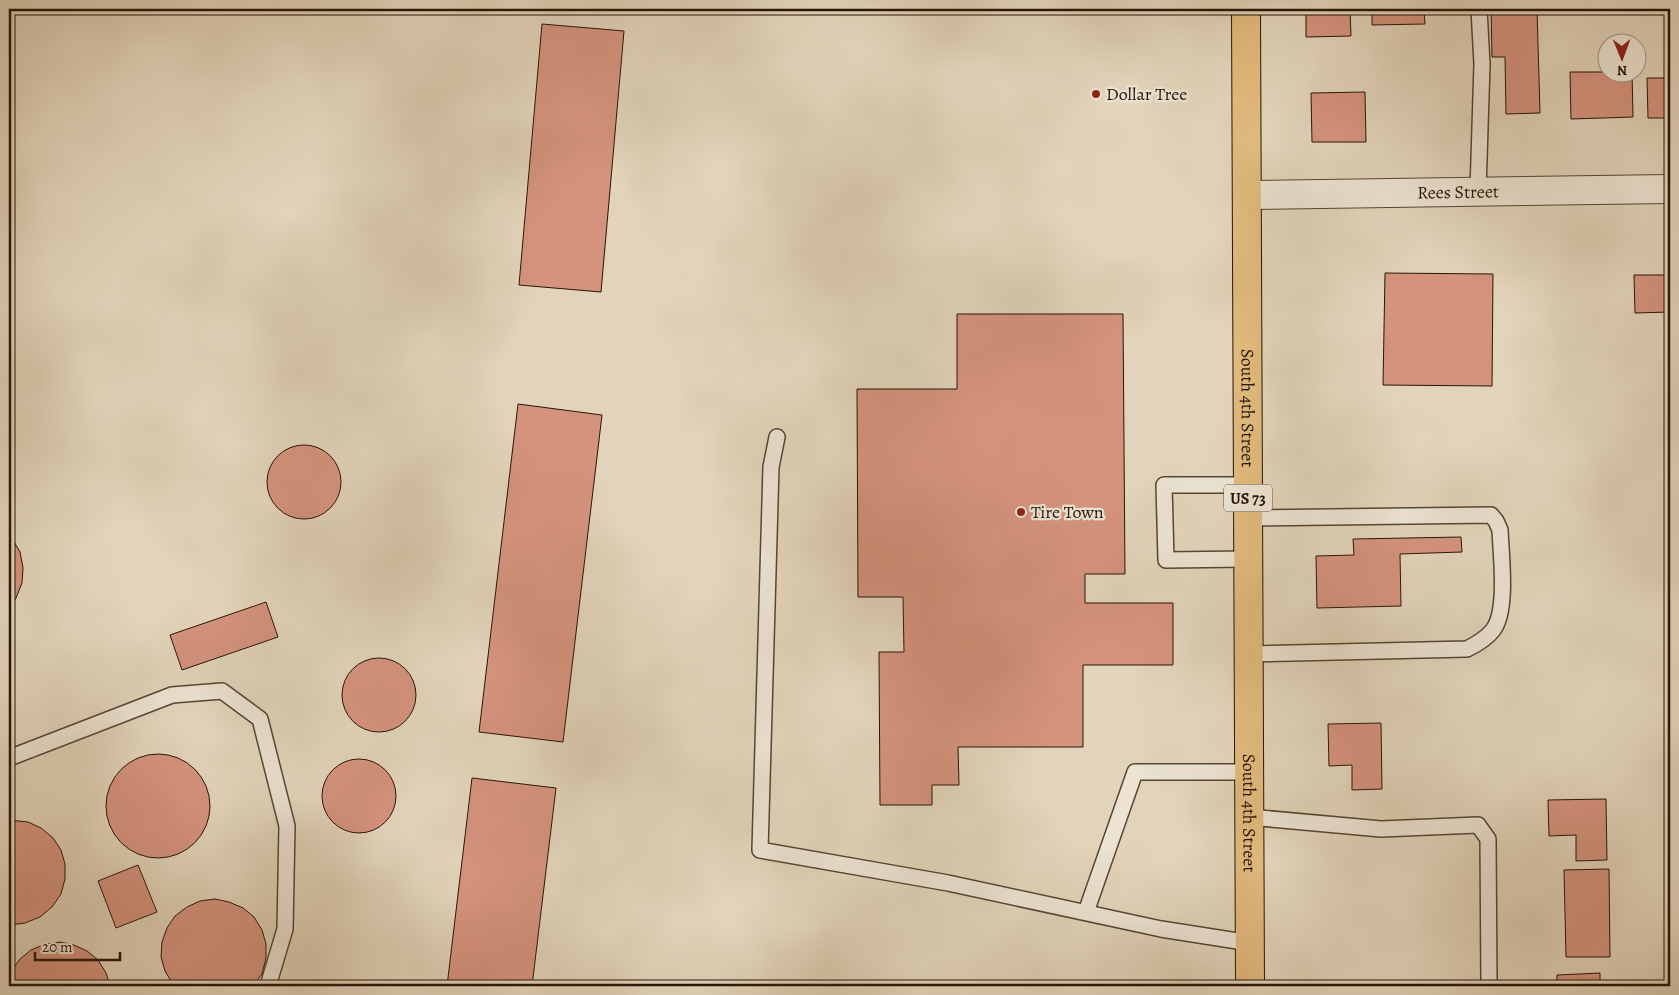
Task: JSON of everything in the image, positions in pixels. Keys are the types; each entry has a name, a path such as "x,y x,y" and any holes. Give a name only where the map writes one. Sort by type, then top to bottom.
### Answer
{"highway":[{"name":"South 4th Street","path":"1246,9 1250,986"}],"street":[{"name":"Rees Street","path":"1247,195 1670,189"}],"lane":[{"path":"1478,191 1482,64 1479,9"},
{"path":"777,437 771,468 760,850 948,883 1161,929 1250,943"},
{"path":"1248,485 1164,485 1166,560 1248,559"},
{"path":"1248,518 1491,516 1496,521 1500,530 1502,604 1494,629 1480,642 1468,649 1248,654"},
{"path":"9,758 172,695 222,691 260,719 287,826 285,929 268,986"},
{"path":"1086,912 1135,772 1249,772"},
{"path":"1249,817 1381,829 1478,825 1488,839 1488,986"}],"building":[{"path":"1306,9 1350,9 1351,36 1306,37"},
{"path":"1372,9 1424,9 1425,24 1372,25"},
{"path":"1491,9 1537,9 1540,113 1506,114 1505,57 1492,57"},
{"path":"542,24 624,31 601,292 519,285"},
{"path":"1570,72 1596,72 1596,82 1632,82 1633,117 1571,119"},
{"path":"1647,78 1670,78 1670,118 1648,118"},
{"path":"1365,92 1366,142 1312,142 1311,93"},
{"path":"1385,273 1493,274 1492,386 1383,385"},
{"path":"1634,275 1670,275 1670,312 1635,313"},
{"path":"957,314 1123,314 1125,574 1085,574 1085,603 1173,603 1173,665 1083,665 1083,747 958,747 959,785 932,785 932,805 880,805 879,652 904,652 903,597 858,597 857,389 957,389"},
{"path":"518,404 602,415 563,742 479,732"},
{"path":"297,445 311,445 325,451 335,461 341,475 339,496 325,513 311,519 297,519 283,513 273,503 267,489 267,475 273,461 283,451"},
{"path":"9,533 20,552 23,568 22,583 9,610"},
{"path":"1461,537 1462,552 1400,554 1401,606 1317,608 1316,556 1354,555 1353,539"},
{"path":"266,602 278,637 182,670 170,635"},
{"path":"372,658 386,658 400,664 410,674 416,688 414,709 400,726 386,732 372,732 358,726 348,716 342,702 342,688 348,674 358,664"},
{"path":"1381,723 1382,789 1352,790 1352,765 1329,766 1328,724"},
{"path":"158,754 178,758 187,762 195,769 202,777 206,786 210,806 206,826 202,835 195,843 187,850 178,854 158,858 138,854 129,850 121,843 114,835 110,826 106,806 110,786 114,777 121,769 129,762 138,758"},
{"path":"352,759 366,759 380,765 390,775 396,789 394,810 380,827 366,833 352,833 338,827 328,817 322,803 322,789 328,775 338,765"},
{"path":"472,778 556,788 532,986 447,986"},
{"path":"1606,799 1607,860 1576,861 1576,835 1549,836 1548,800"},
{"path":"9,820 28,822 41,828 53,838 61,850 65,864 65,879 61,894 52,907 40,917 25,923 10,925"},
{"path":"138,865 157,912 116,928 98,881"},
{"path":"1609,869 1610,957 1566,957 1564,870"},
{"path":"215,899 243,908 254,917 262,930 266,944 266,958 262,974 253,986 174,986 165,971 161,957 162,942 167,928 175,916 187,907 200,901"},
{"path":"60,942 74,945 87,951 98,960 106,973 110,986 9,986 11,971 20,959 31,950 45,944"},
{"path":"1600,973 1600,986 1557,986 1557,975"}],"place":[{"name":"Dollar Tree","path":"1096,94"},
{"name":"Tire Town","path":"1021,512"}]}
